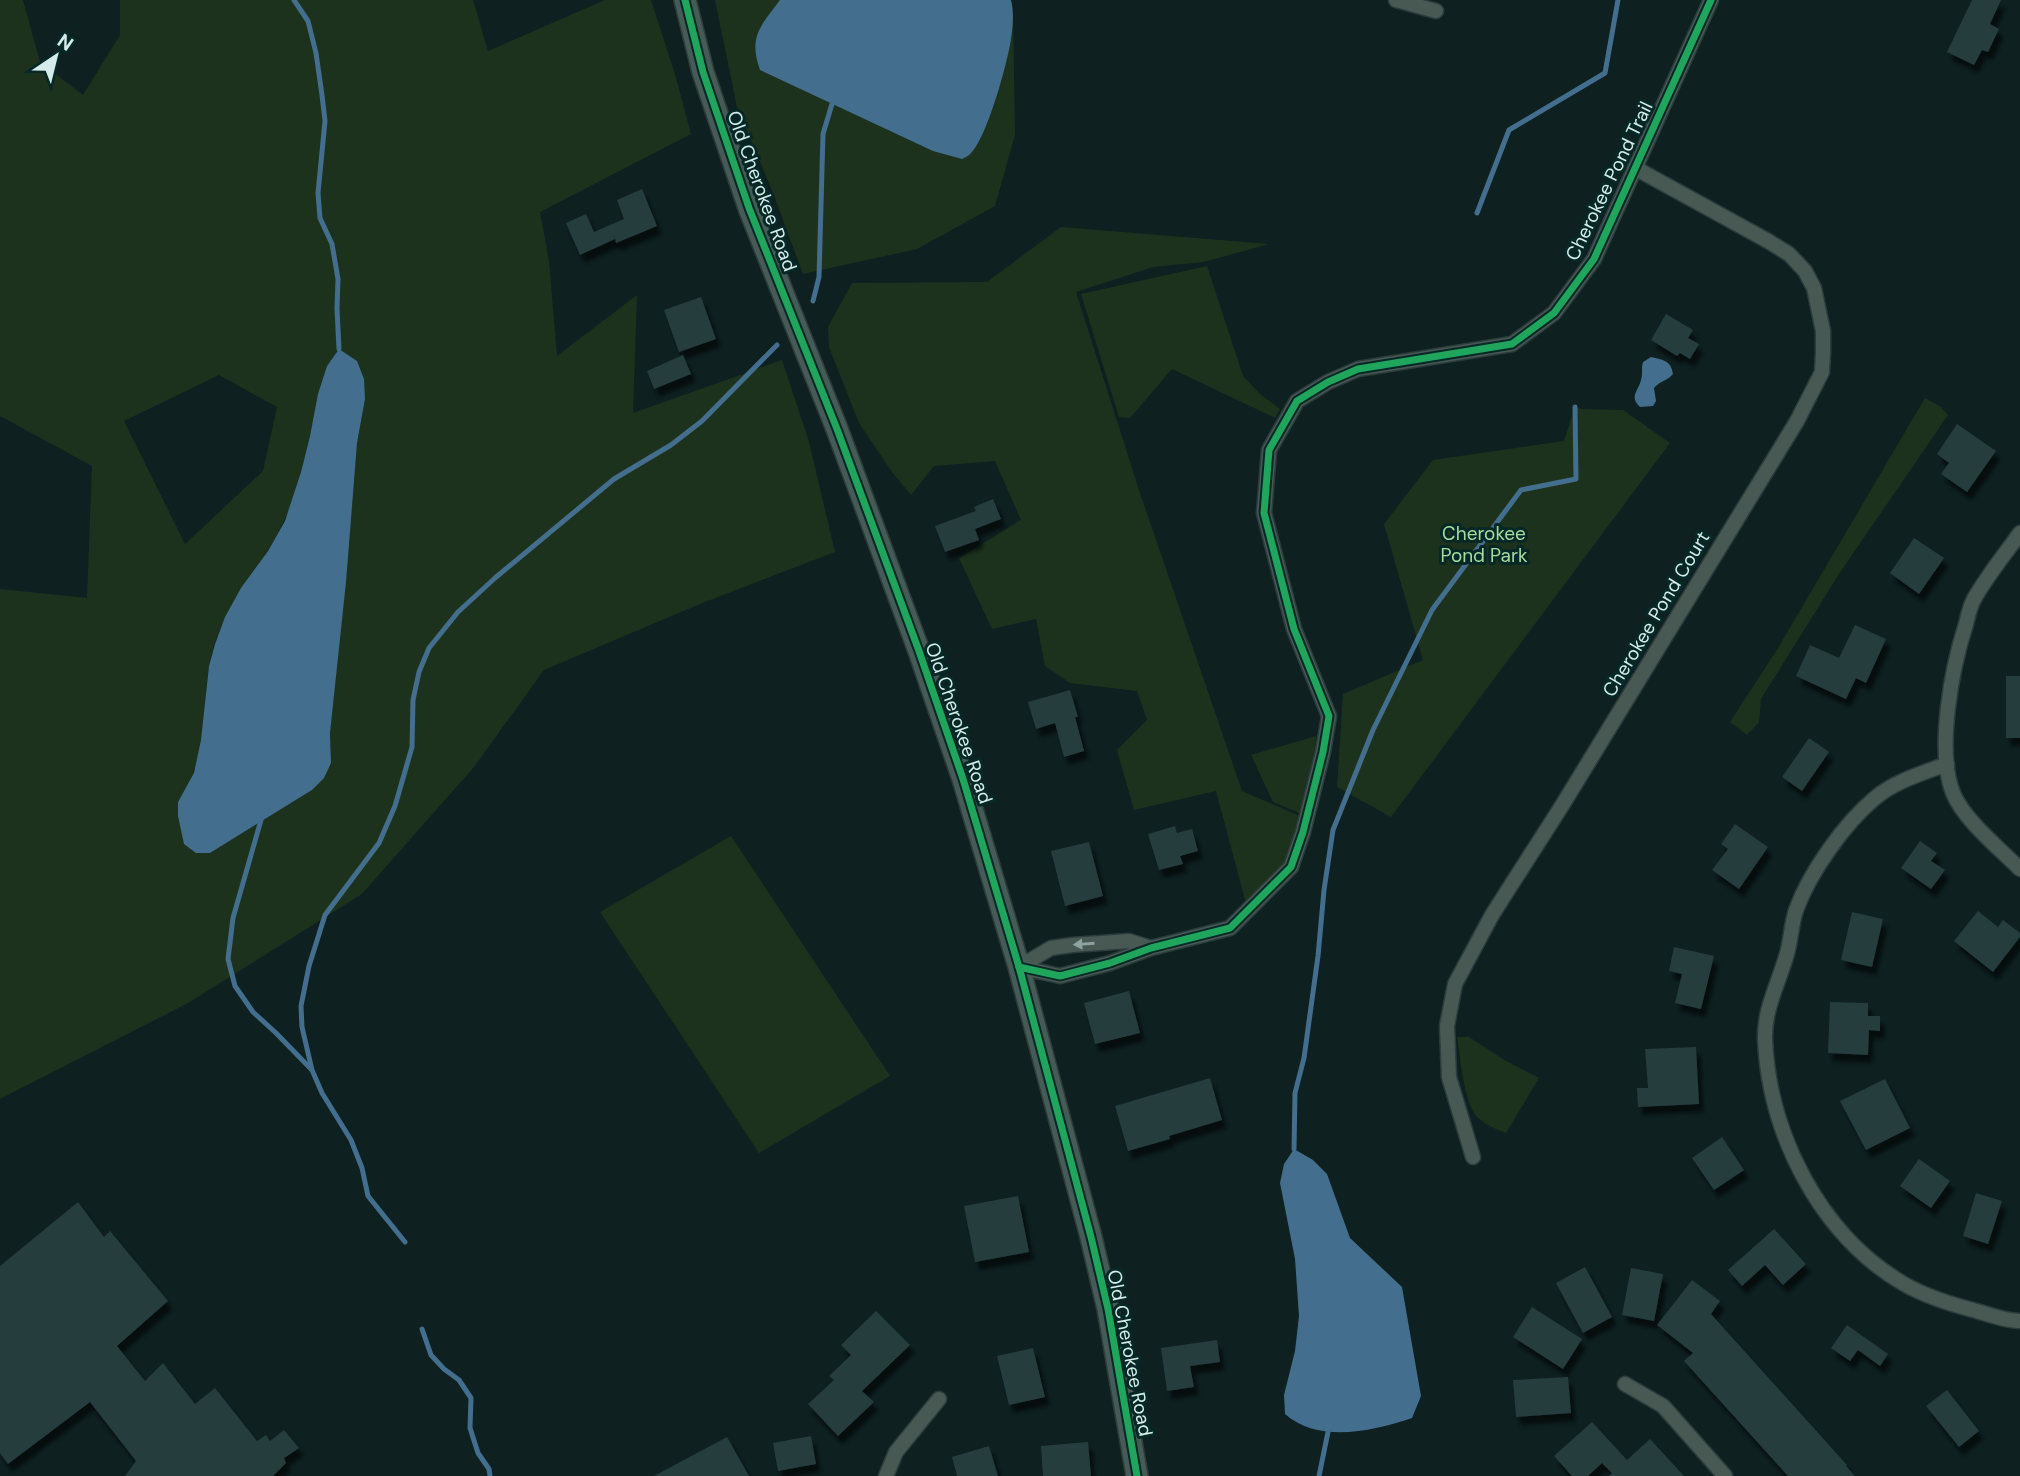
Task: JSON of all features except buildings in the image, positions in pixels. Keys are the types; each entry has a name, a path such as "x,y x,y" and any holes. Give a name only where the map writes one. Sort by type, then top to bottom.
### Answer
{"street":[{"name":"Old Cherokee Road","path":"685,0 703,72 749,208 919,651 966,790 1070,1154 1108,1309 1137,1476"},
{"path":"1396,0 1436,11"},
{"name":"Cherokee Pond Trail","path":"1018,967 1060,976 1110,963 1151,947 1230,928 1291,867 1324,752 1328,716 1294,629 1264,513 1269,450 1297,401 1328,382 1358,369 1512,344 1554,313 1594,259 1711,0"},
{"name":"Cherokee Pond Court","path":"1473,1157 1449,1077 1447,1026 1455,984 1492,915 1570,793 1797,421 1822,372 1823,331 1814,288 1798,262 1768,241 1635,168"},
{"path":"2020,533 1973,600 1959,645 1947,723 1947,764 1953,793 1968,816 2020,869"},
{"path":"1947,764 1914,776 1876,797 1831,848 1805,889 1795,913 1787,954 1768,1011 1765,1038 1775,1109 1800,1169 1810,1189 1832,1220 1857,1248 1905,1284 1935,1298 2020,1321"},
{"name":"Cherokee Pond Trail","path":"1018,967 1051,948 1129,941 1151,947"},
{"path":"1625,1384 1663,1406 1726,1476"},
{"path":"886,1476 895,1452 939,1399"}],"green space":[{"path":"0,0 23,0 40,62 83,95 120,35 120,0 473,0 488,51 605,0 651,0 691,134 540,212 549,261 557,356 637,295 633,413 782,360 809,442 835,552 700,604 544,670 474,767 362,894 188,1003 0,1099 0,589 87,598 92,466 0,416","holes":["339,349 365,399 357,443 330,733 331,763 312,790 210,853 178,802 194,774 199,758 208,674 215,642 230,609 276,537 291,506 327,366","219,375 277,407 263,471 185,544 124,421"]},
{"path":"715,0 1011,0 1015,135 995,206 917,249 803,274 737,107"},
{"path":"1061,227 1269,244 1204,262 1153,267 1076,292 1139,490 1242,791 1307,819 1291,867 1248,911 1216,791 1134,810 1117,750 1147,720 1137,691 1070,683 1045,666 1036,619 992,629 959,558 1021,520 995,461 934,466 911,495 859,423 829,347 828,327 852,283 987,282"},
{"path":"1207,266 1243,376 1280,409 1275,418 1172,369 1130,418 1119,417 1081,294"},
{"path":"1925,398 1941,407 1948,415 1839,574 1761,699 1759,722 1747,735 1730,722 1778,648"},
{"name":"Cherokee Pond Park","path":"1575,407 1623,410 1670,443 1391,817 1337,787 1343,694 1423,660 1384,524 1433,460 1564,441"},
{"path":"1316,736 1315,757 1304,815 1273,802 1251,755"},
{"path":"731,836 890,1076 759,1153 600,912"},
{"path":"1457,1037 1469,1037 1539,1078 1506,1133 1484,1122 1473,1110 1463,1079"}],"water":[{"path":"780,0 1011,0 1012,29 1006,64 984,132 971,153 962,159 933,151 760,70 755,48 758,32"},
{"path":"339,349 357,361 364,379 365,399 357,443 330,733 331,763 324,778 312,790 210,853 196,853 184,844 178,802 194,773 201,740 209,666 215,644 225,617 241,588 268,551 285,521 301,472 318,394 327,366"},
{"path":"1651,357 1668,363 1673,374 1654,388 1656,401 1653,406 1640,407 1635,400 1635,394 1642,378 1643,362"},
{"path":"1294,1149 1313,1160 1327,1174 1350,1238 1402,1287 1421,1396 1412,1418 1364,1430 1330,1432 1299,1423 1285,1414 1284,1395 1295,1351 1299,1316 1295,1259 1280,1183 1284,1164"}],"waterway":[{"path":"294,0 308,21 322,95 325,121 318,193 320,218 332,244 338,279 339,349"},
{"path":"1477,213 1509,130 1605,73 1618,0"},
{"path":"813,301 819,277 823,134 832,104"},
{"path":"405,1242 368,1196 362,1168 351,1140 322,1093 312,1070 302,1027 301,1006 309,966 325,915 379,843 395,806 412,747 413,700 419,672 429,648 458,612 495,578 614,479 671,445 702,421 777,345"},
{"path":"1294,1149 1295,1093 1304,1058 1333,830 1373,730 1432,610 1521,490 1576,479 1575,407"},
{"path":"261,820 233,918 228,959 235,986 253,1012 311,1069"},
{"path":"422,1329 431,1355 459,1380 471,1398 470,1428 478,1453 489,1469 490,1476"},
{"path":"1319,1476 1328,1432"}],"cycle path":[{"path":"685,0 703,72 749,208 837,429 963,779 1019,967 1091,1237 1108,1309 1137,1476"},
{"path":"1019,967 1060,976 1110,963 1151,948 1230,928 1291,867 1303,832 1329,716 1294,629 1264,513 1269,450 1297,401 1328,382 1358,369 1512,344 1554,313 1594,259 1711,0"}]}
